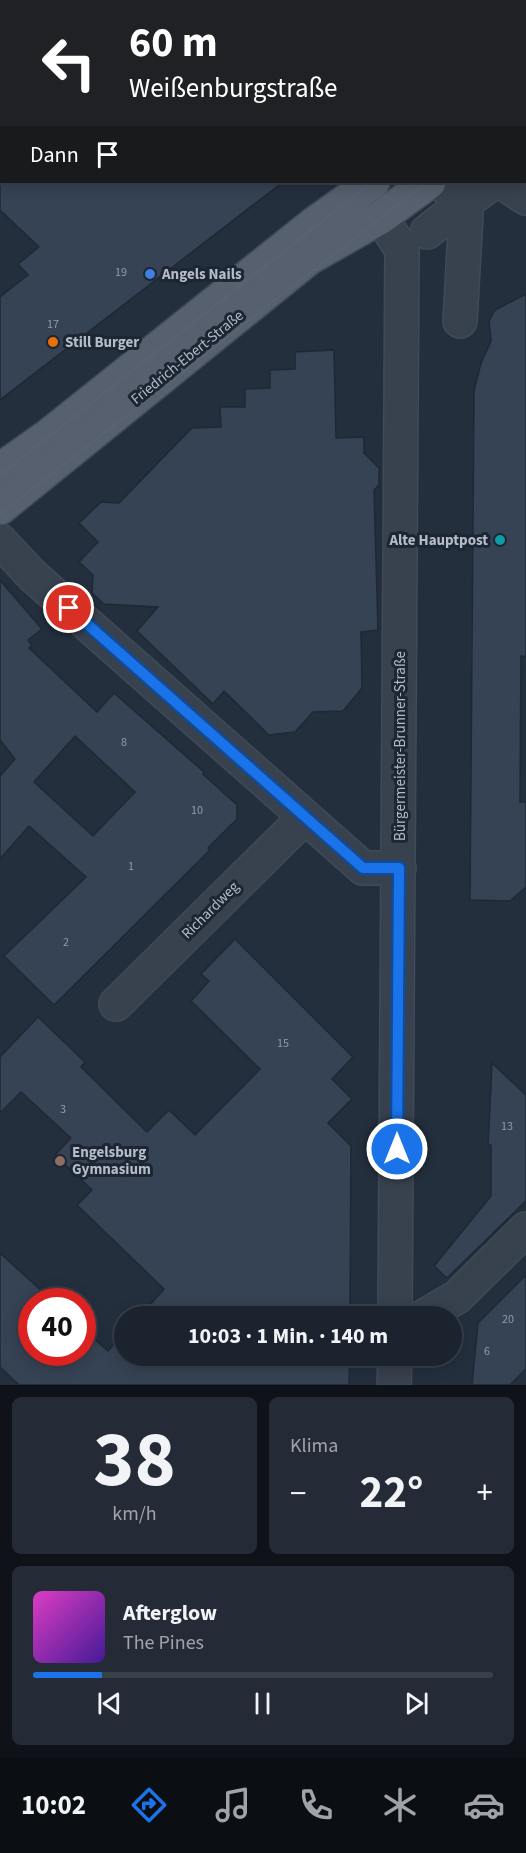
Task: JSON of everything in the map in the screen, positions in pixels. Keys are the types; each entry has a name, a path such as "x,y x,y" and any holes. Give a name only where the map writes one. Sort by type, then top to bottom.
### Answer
{"main road":[{"path":"381,217 410,183"},
{"path":"309,258 364,184"},
{"name":"Friedrich-Ebert-Straße","path":"0,470 48,436 364,184"},
{"name":"Friedrich-Ebert-Straße","path":"0,508 309,258 381,217 446,192"}],"street":[{"path":"446,192 489,183"},
{"path":"504,183 526,198"},
{"path":"364,184 381,217"},
{"path":"427,231 446,192"},
{"path":"446,192 466,215 460,321"},
{"name":"Bürgermeister-Brunner-Straße","path":"381,217 402,250 395,1306"},
{"path":"0,541 33,576 363,868 399,868"},
{"name":"Richardweg","path":"116,1004 305,817"},
{"path":"442,1306 457,1297 526,1229"},
{"path":"394,1385 395,1366"}],"building":[{"path":"0,183 282,183 0,400 0,297 28,275 18,264 39,247 0,210"},
{"name":"Alte Hauptpost","path":"526,294 526,657 521,656 520,802 526,802 526,887 510,901 470,900 474,391 481,363 491,341 489,321 495,310"},
{"path":"334,350 336,438 364,437 364,453 379,468 379,485 374,490 378,630 361,632 362,688 343,711 313,712 295,732 269,735 224,691 213,704 137,631 158,607 104,604 92,593 93,575 79,562 98,542 79,523 101,502 119,503 192,428 221,427 220,407 245,407 245,389 270,388 270,370 295,369 295,352"},
{"path":"0,580 42,629 28,640 32,645 29,648 97,712 114,693 204,772 203,774 237,805 237,819 208,848 210,850 54,1005 4,956 86,877 29,826 0,859 0,776 15,759 0,740","holes":["75,736 135,792 93,836 34,782"]},
{"path":"235,939 353,1057 332,1079 352,1099 328,1123 351,1146 350,1306 149,1306 164,1289 77,1205 92,1190 55,1155 71,1138 21,1092 0,1113 0,1057 38,1017 85,1062 81,1067 147,1132 169,1110 195,1135 260,1069 191,1001 209,981 201,974"},
{"path":"492,1063 526,1095 526,1201 447,1278 434,1266 491,1196 491,1145 488,1145"},
{"path":"0,1253 39,1288 18,1288 18,1366 96,1366 96,1340 108,1351 114,1344 114,1366 350,1366 349,1385 19,1385 0,1367"},
{"path":"526,1275 526,1369 510,1385 472,1385 478,1323"}],"tram line":[{"path":"0,475 371,183"},
{"path":"0,514 426,183"}],"place":[{"name":"Angels Nails","path":"150,274"},
{"name":"Still Burger","path":"53,342"},
{"name":"Alte Hauptpost","path":"500,540"},
{"name":"Engelsburg Gymnasium","path":"60,1161"}],"route":[{"path":"69,608 363,868 399,868 397,1149"}]}
